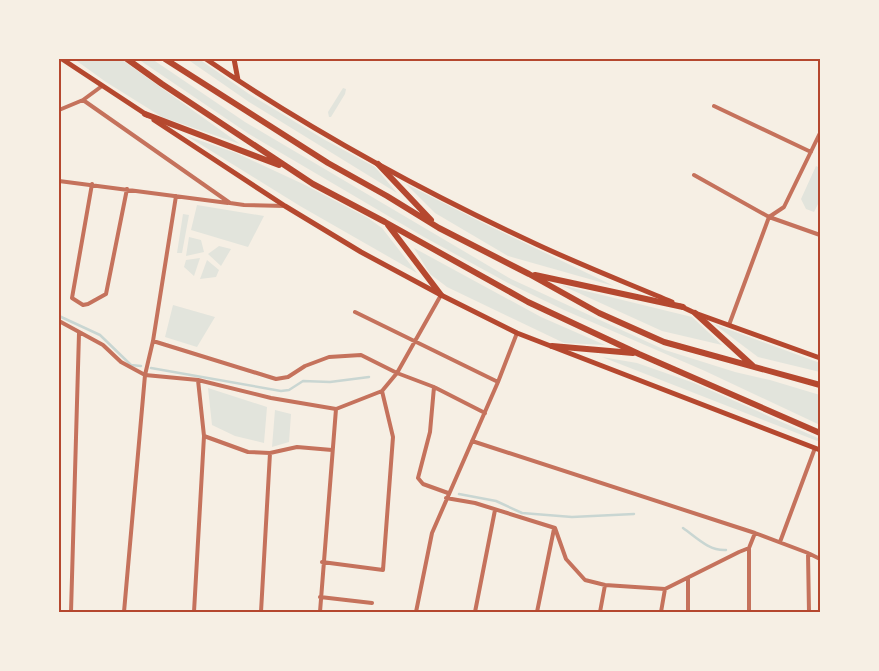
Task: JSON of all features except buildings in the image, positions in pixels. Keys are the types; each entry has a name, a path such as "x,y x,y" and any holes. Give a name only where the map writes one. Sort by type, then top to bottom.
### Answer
{"highway":[{"path":"127,59 313,184 528,302 640,354 820,433"},
{"path":"165,59 306,150 439,228 529,274 599,313 664,342 820,385"},
{"path":"145,114 292,170"},
{"path":"378,164 439,228"},
{"path":"385,222 441,295"},
{"path":"529,274 683,307"},
{"path":"695,313 754,367"},
{"path":"552,346 640,354"}],"main road":[{"path":"62,59 284,206 361,252 441,295 517,332 818,449"},
{"path":"206,59 311,127 378,164 536,244 695,313 820,358"},
{"path":"234,59 238,80"}],"street":[{"path":"59,110 83,100 102,86"},
{"path":"83,100 230,203"},
{"path":"714,106 811,152"},
{"path":"729,325 769,217 784,207 820,133"},
{"path":"694,175 769,217 820,235"},
{"path":"59,181 244,205 284,206"},
{"path":"92,184 72,298 82,304 88,304 106,294 127,189"},
{"path":"124,612 145,375 153,341 176,196"},
{"path":"59,321 103,345 122,362 145,375 198,380 272,398 336,409 382,391 397,372 441,295"},
{"path":"355,312 498,382"},
{"path":"416,612 432,533 498,382 517,332"},
{"path":"71,612 79,333"},
{"path":"153,341 276,379 288,377 305,366 329,356 362,355 434,387 484,413"},
{"path":"194,612 204,436 198,380"},
{"path":"434,387 430,432 418,478 423,484 448,493"},
{"path":"322,562 383,570 393,437 382,391"},
{"path":"320,612 322,562 336,409"},
{"path":"204,436 248,452 270,453 297,448 332,450"},
{"path":"472,441 780,542 808,552 820,559"},
{"path":"780,542 818,449"},
{"path":"260,612 270,453"},
{"path":"446,498 475,503 555,528"},
{"path":"475,612 495,510"},
{"path":"555,528 566,559 585,580 605,585 665,589 750,548"},
{"path":"537,612 555,528"},
{"path":"749,612 750,548 755,534"},
{"path":"808,552 809,612"},
{"path":"688,578 688,612"},
{"path":"600,612 605,585"},
{"path":"661,612 665,589"},
{"path":"320,597 372,603"}],"shaded area":[{"path":"74,59 121,59 240,144 162,117 106,82"},
{"path":"138,59 152,59 245,122 511,279 665,350 735,372 820,395 820,425 705,371 564,310 508,283 424,237 249,134"},
{"path":"187,59 199,59 249,94 325,140 375,167 397,193 249,102"},
{"path":"343,88 346,89 345,94 331,117 329,117 328,112"},
{"path":"187,136 236,153 303,184 368,218 382,228 417,273 300,206"},
{"path":"816,166 820,168 820,200 814,212 806,209 801,199"},
{"path":"406,184 614,286 508,256 435,213"},
{"path":"197,205 264,216 248,247 191,230"},
{"path":"183,214 189,215 182,253 177,253"},
{"path":"189,237 201,240 204,252 186,256"},
{"path":"219,246 231,249 221,266 208,254"},
{"path":"414,248 541,317 605,345 564,343 447,287 430,274"},
{"path":"200,258 194,276 184,267 186,260"},
{"path":"207,260 219,270 216,277 200,279"},
{"path":"561,285 692,317 722,345 662,331"},
{"path":"173,305 215,317 197,347 165,337"},
{"path":"714,324 820,363 820,372 758,357"},
{"path":"602,357 637,363 694,383 820,439 820,442"},
{"path":"208,388 267,407 264,443 235,436 212,425"},
{"path":"275,410 291,414 289,442 272,447"}],"waterway":[{"path":"59,316 100,335 131,365 141,366"},
{"path":"151,368 281,391 289,390 303,381 330,382 369,377"},
{"path":"459,494 496,501 522,513 572,517 634,514"},
{"path":"683,528 709,546 726,550"}]}
